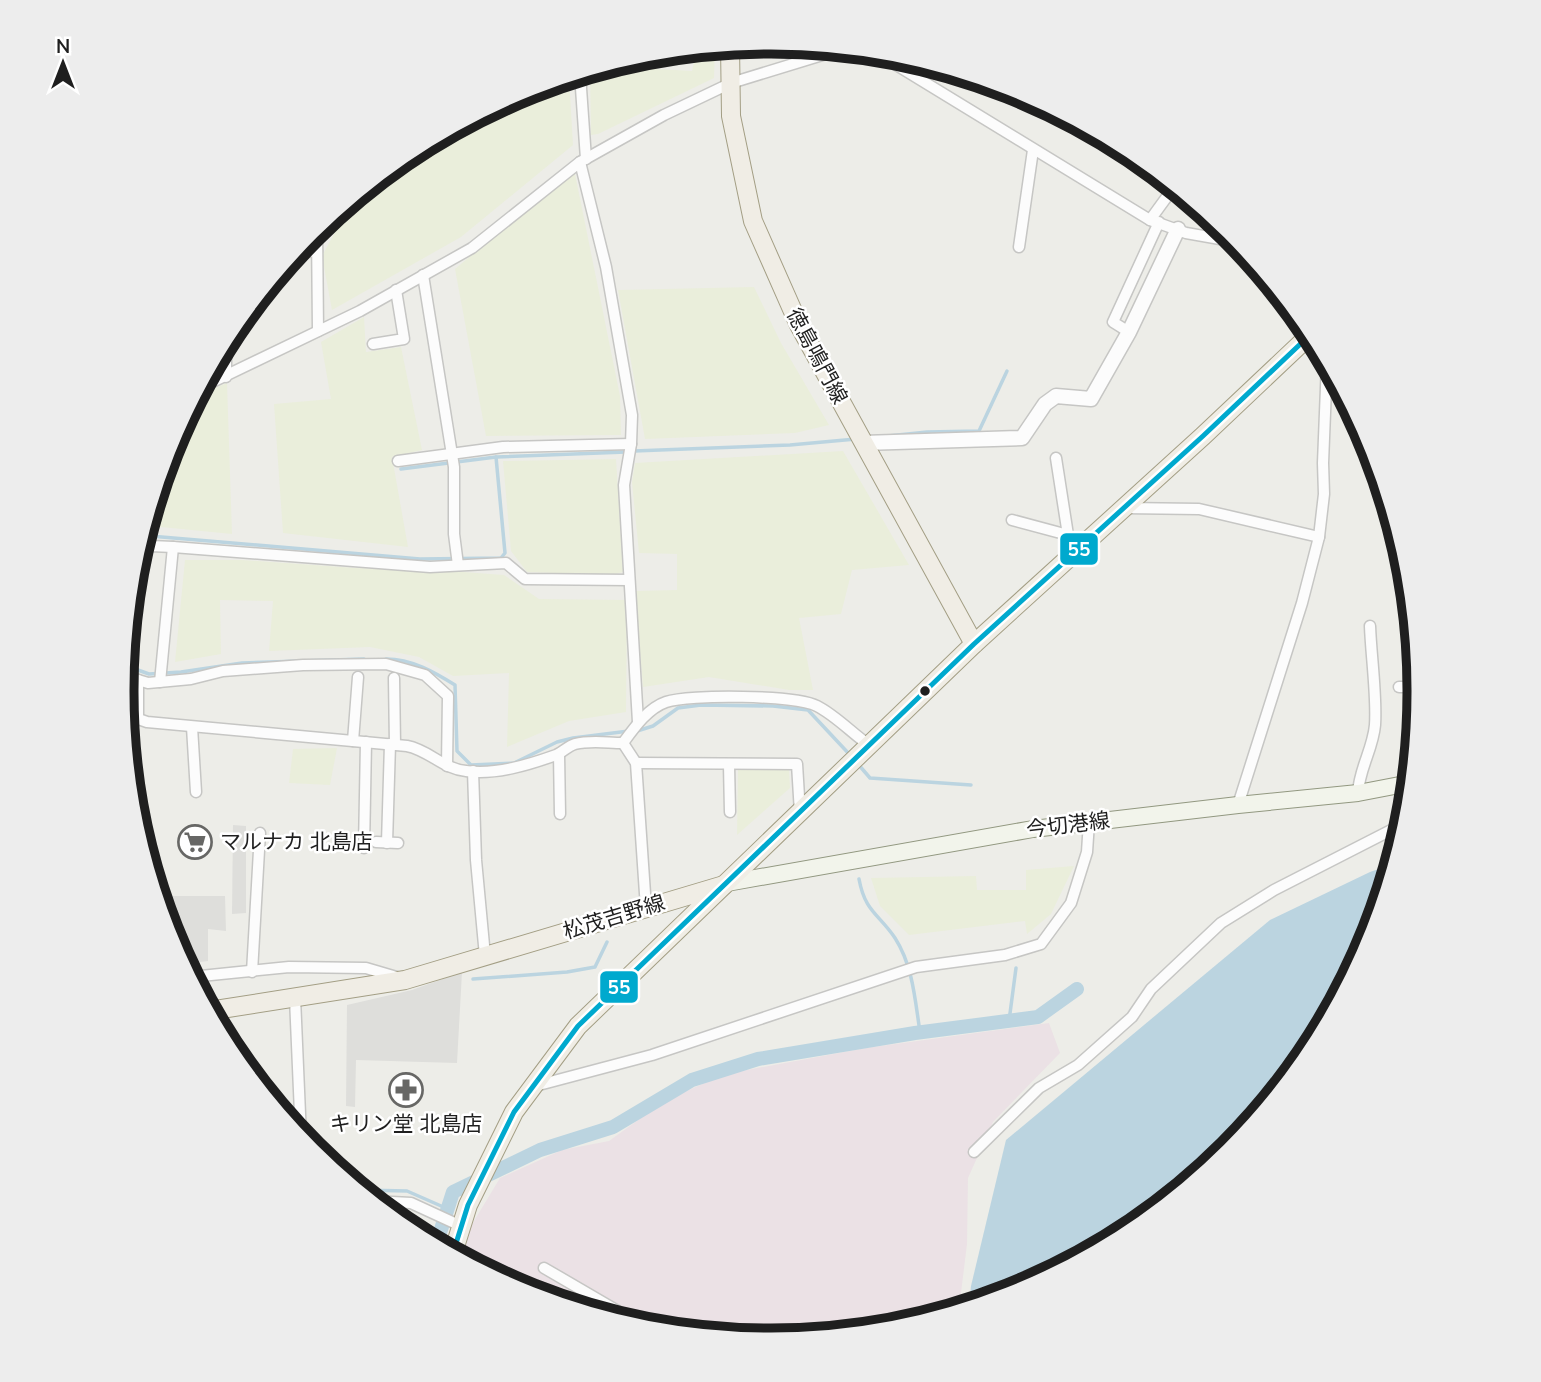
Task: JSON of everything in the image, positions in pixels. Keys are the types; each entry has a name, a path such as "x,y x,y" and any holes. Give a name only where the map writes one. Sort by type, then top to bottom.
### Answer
{"main road":[{"name":"徳島鳴門線","path":"730,56 731,116 753,221 799,325 974,644"},
{"name":"松茂吉野線","path":"219,1009 405,980 727,884 974,644 1072,543 1124,508 1302,341"},
{"name":"今切港線","path":"727,884 1033,829 1358,793 1400,785"},
{"path":"456,1244 476,1189 514,1112 578,1026 727,884"}],"street":[{"path":"214,382 397,290 472,248 583,161 664,115 731,83 815,56"},
{"path":"898,67 1155,221 1186,233 1219,239"},
{"path":"580,84 583,161 613,303 632,415 631,444 624,485 638,722"},
{"path":"1019,247 1033,150"},
{"path":"1129,332 1113,322 1155,221 1169,195"},
{"path":"863,443 1022,438 1045,404 1056,396 1091,399 1129,332 1178,229"},
{"path":"317,244 318,331"},
{"path":"310,252 317,251"},
{"path":"424,275 454,467 454,534 458,565"},
{"path":"373,344 404,339 397,290"},
{"path":"226,362 226,377"},
{"path":"1238,805 1302,603 1319,537 1324,494 1326,381"},
{"path":"398,461 503,447 631,444"},
{"path":"1056,458 1072,543"},
{"path":"1124,508 1199,509 1319,537"},
{"path":"1012,520 1072,543"},
{"path":"151,546 430,567 506,563 525,579 629,580"},
{"path":"160,682 173,547"},
{"path":"1358,793 1359,778 1369,754 1375,724 1370,626"},
{"path":"134,679 148,683 191,679 223,671 303,665 386,664 425,675 448,696 447,766"},
{"path":"353,741 358,677"},
{"path":"387,843 394,678"},
{"path":"138,680 138,719"},
{"path":"623,743 638,722 665,702 696,697 776,699 816,705 869,746"},
{"path":"135,718 192,727 418,748 447,766 465,771 497,771 559,754 572,745 598,741 623,743"},
{"path":"192,727 195,792"},
{"path":"364,848 366,742"},
{"path":"623,743 636,763 646,908"},
{"path":"559,754 560,814"},
{"path":"636,763 797,764 800,814"},
{"path":"729,765 730,812"},
{"path":"473,771 476,860 485,956"},
{"path":"533,1087 652,1055 916,967 1005,955 1041,944 1070,903 1087,852 1089,822"},
{"path":"975,1152 1039,1088 1078,1065 1132,1017 1151,989 1221,923 1274,890 1392,830"},
{"path":"252,972 260,833"},
{"path":"201,976 289,967 366,968 405,980"},
{"path":"295,998 300,1120"},
{"path":"391,1201 411,1203 461,1226"},
{"path":"544,1268 612,1307"}],"shaded area":[{"path":"233,825 246,826 246,913 232,914"},
{"path":"168,896 225,896 226,931 208,929 208,961 194,963"},
{"path":"462,972 457,1063 356,1060 355,1107 346,1106 347,1005 412,990"},
{"path":"1049,1023 1060,1053 993,1122 968,1178 967,1244 960,1298 895,1316 812,1326 770,1328 687,1322 646,1316 566,1294 527,1279 464,1248 468,1231 500,1178 562,1150 609,1141 666,1100 725,1074 866,1048"}],"green space":[{"path":"715,57 714,78 591,135 590,81 638,68 692,71 695,59"},
{"path":"570,87 573,145 461,237 332,310 322,256 335,232 334,228 383,186 452,140 489,120"},
{"path":"574,169 620,396 621,435 486,436 455,269"},
{"path":"754,287 781,343 829,425 795,433 645,439 618,290"},
{"path":"364,317 366,352 401,347 422,450 392,457 408,547 283,533 274,404 331,399 321,342"},
{"path":"227,383 232,534 155,528 182,447 209,390"},
{"path":"843,451 909,565 852,570 841,614 799,618 813,690 789,690 709,677 643,687 635,591 677,590 677,554 639,553 632,482 635,463"},
{"path":"616,459 623,572 612,575 527,572 511,551 503,461"},
{"path":"185,560 242,560 504,575 539,599 627,600 626,712 569,721 507,747 509,673 453,676 419,657 370,647 269,651 273,601 220,600 221,654 175,662"},
{"path":"337,748 330,785 289,783 293,749"},
{"path":"789,769 790,788 737,835 738,770"},
{"path":"1074,866 1051,914 1027,934 1025,921 909,935 880,906 871,878 976,876 977,890 1026,890 1026,870"}],"water":[{"path":"1382,868 1359,935 1342,973 1300,1045 1276,1079 1221,1141 1158,1196 1089,1242 1052,1262 970,1295 1006,1140 1270,920"}],"waterway":[{"path":"888,436 979,431 1007,371"},
{"path":"634,451 790,445 856,439"},
{"path":"401,469 496,457 626,452"},
{"path":"153,536 420,559 501,558 505,553 496,457"},
{"path":"135,669 149,674 242,663 364,659"},
{"path":"386,659 414,664 455,685 457,751 471,765 514,763 557,742 629,731"},
{"path":"637,731 653,726 678,708 701,705 773,706 808,710 851,756"},
{"path":"858,764 870,778 971,785"},
{"path":"859,879 869,906 895,938 906,960 920,1032"},
{"path":"473,979 567,972 595,967 607,942"},
{"path":"1009,1021 1016,968"},
{"path":"439,1234 453,1192 540,1150 613,1127 692,1080 758,1059 915,1033 1038,1017 1077,989"},
{"path":"376,1190 407,1191 448,1209"}],"transit line":[{"name":"55","path":"456,1244 468,1205 514,1112 578,1026 974,644 1303,342"}],"place":[{"name":"マルナカ 北島店","path":"195,842"},
{"name":"キリン堂 北島店","path":"406,1090"}]}
